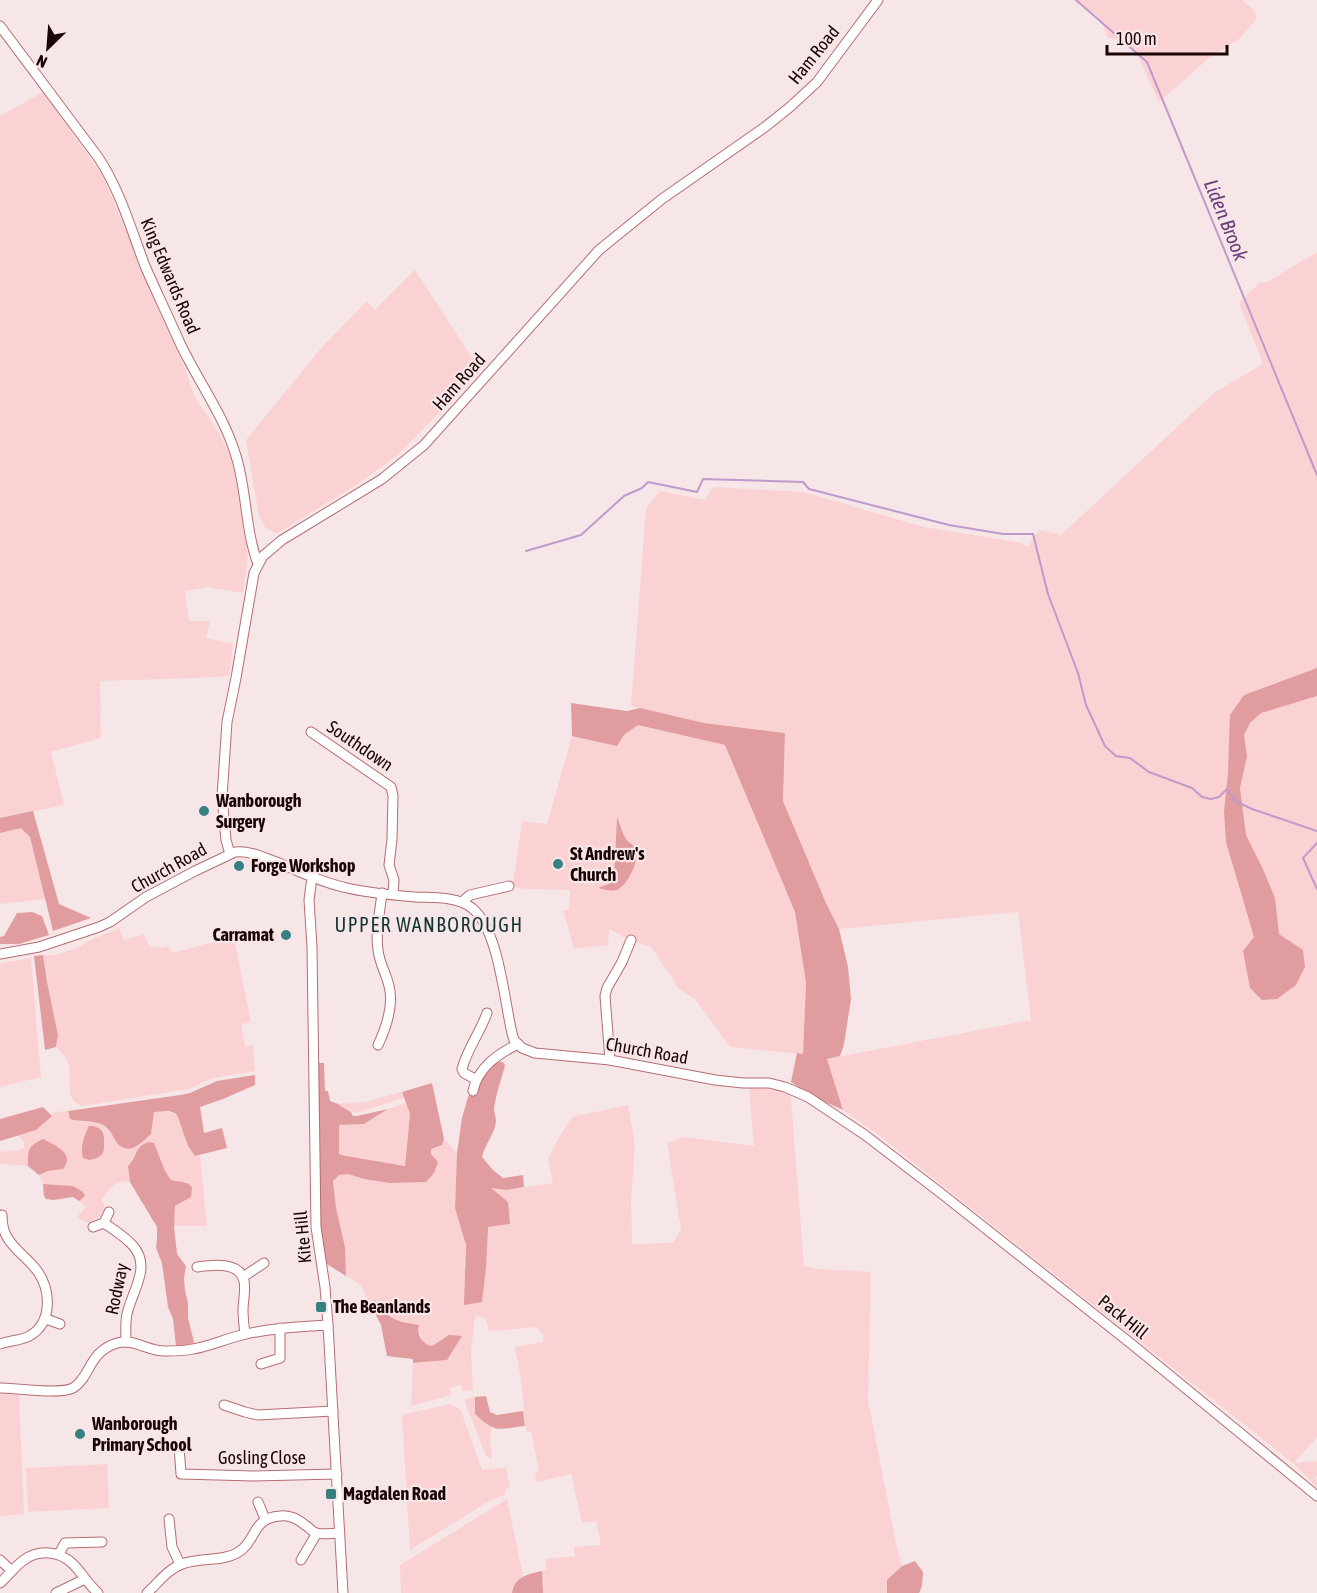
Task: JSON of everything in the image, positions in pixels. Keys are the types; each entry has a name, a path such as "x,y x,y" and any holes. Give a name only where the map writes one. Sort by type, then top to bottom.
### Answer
{"street":[{"name":"Ham Road","path":"230,854 226,840 222,797 227,722 252,582 258,564 269,550 282,540 382,479 424,445 599,250 662,199 760,131 790,107 817,82 878,0"},
{"name":"King Edwards Road","path":"0,26 98,157 111,180 181,345 224,423 231,441 243,484 254,554 258,564"},
{"name":"Southdown","path":"311,732 391,788 393,796 392,840 389,865 394,880 393,894"},
{"name":"Church Road","path":"0,954 39,947 99,927 146,897 230,854 240,852 263,857 343,887 462,902"},
{"name":"Kite Hill","path":"312,877 309,900 312,947 316,1227 328,1325 343,1593"},
{"path":"473,1090 475,1079 494,1058 518,1044 512,1033 502,981 488,931 474,909 462,902 470,895 510,886"},
{"path":"378,1045 387,1018 390,992 377,948 382,893"},
{"path":"610,1060 604,996 631,940"},
{"path":"475,1079 464,1073 462,1069 471,1044 483,1025 487,1013"},
{"name":"Church Road","path":"518,1044 535,1053 610,1060 715,1080 769,1083 785,1087 822,1106 906,1166"},
{"name":"Pack Hill","path":"906,1166 1134,1346 1317,1496"},
{"path":"93,1227 104,1223 109,1212"},
{"path":"0,1344 31,1335 40,1328 47,1315 45,1286 40,1275 2,1234 2,1215"},
{"name":"Rodway","path":"104,1223 128,1240 136,1249 142,1262 128,1312 126,1342"},
{"path":"243,1277 264,1263"},
{"path":"197,1266 228,1266 243,1277 245,1334"},
{"path":"47,1315 60,1324"},
{"path":"0,1388 51,1391 72,1388 79,1382 97,1355 115,1344 126,1342 162,1351 188,1350 245,1334 280,1328 328,1325"},
{"path":"261,1364 280,1358 280,1328"},
{"path":"224,1405 258,1415 333,1411"},
{"name":"Gosling Close","path":"179,1446 181,1474 253,1476 337,1474"},
{"path":"258,1502 265,1519"},
{"path":"147,1593 180,1564 235,1554 242,1549 256,1527 265,1519 279,1516 291,1517 317,1533 339,1533"},
{"path":"169,1519 172,1548 180,1564"},
{"path":"301,1560 317,1533"},
{"path":"59,1554 65,1543 102,1542"},
{"path":"0,1583 23,1561 32,1556 46,1553 59,1554 72,1563 98,1593"},
{"path":"0,1560 12,1571"},
{"path":"56,1593 85,1579"}],"shaded area":[{"path":"1074,0 1242,0 1254,10 1257,18 1239,39 1207,60 1159,102 1137,54 1117,40 1107,37 1097,16"},
{"path":"43,92 102,175 186,371 194,396 219,433 233,462 248,557 243,593 207,587 185,591 189,621 210,621 206,638 233,644 229,676 100,681 101,738 51,752 64,805 0,818 0,116"},
{"path":"1317,252 1317,1437 1294,1463 1317,1461 1317,1476 1314,1477 1317,1480 1317,1487 1293,1463 876,1133 843,1110 827,1059 1031,1020 1018,912 839,929 783,801 785,733 704,723 631,706 646,508 660,491 705,500 713,487 803,492 924,527 1022,543 1028,547 1039,530 1061,535 1215,392 1263,364 1239,303 1259,283 1269,281"},
{"path":"415,270 480,370 398,455 358,484 276,534 265,527 259,516 246,440 322,347 367,301 375,310"},
{"path":"1317,668 1317,696 1261,713 1250,723 1244,735 1247,756 1240,788 1246,835 1275,898 1279,934 1303,950 1305,967 1296,985 1277,999 1262,1000 1250,988 1243,951 1254,937 1226,842 1224,812 1230,715 1244,695"},
{"path":"571,703 627,711 640,708 704,723 785,733 783,801 839,929 848,967 851,999 844,1044 840,1056 827,1059 843,1110 810,1095 791,1082 797,1053 803,1054 806,983 795,912 725,745 638,725 624,735 617,746 572,736"},
{"path":"638,725 725,745 795,912 806,983 803,1054 730,1047 695,999 679,989 651,947 609,929 608,945 574,949 563,910 569,910 570,890 522,889 513,884 522,821 547,824 572,736 624,735"},
{"path":"33,811 59,904 91,918 53,931 30,837 21,828 0,833 0,818"},
{"path":"617,817 625,837 636,849 637,854 634,866 625,883 621,888 610,891 598,888 614,882"},
{"path":"22,828 30,837 46,899 0,904 0,833"},
{"path":"32,912 42,916 49,935 19,944 0,944 0,937 4,936 17,913"},
{"path":"119,928 124,940 144,934 150,947 169,946 172,953 234,937 251,1022 241,1024 245,1046 253,1045 255,1071 212,1078 189,1089 82,1106 76,1103 70,1093 68,1062 56,1047 58,1035 43,955 56,955"},
{"path":"43,955 58,1035 56,1047 45,1050 34,956"},
{"path":"31,958 41,1077 0,1087 0,963"},
{"path":"498,1061 504,1063 505,1066 494,1108 496,1122 482,1157 503,1178 523,1175 524,1187 507,1190 491,1188 508,1202 510,1224 488,1227 482,1302 464,1305 466,1245 455,1208 457,1153 462,1118 468,1097 486,1070"},
{"path":"316,1063 324,1063 325,1091 328,1091 330,1101 351,1112 353,1116 388,1109 364,1124 339,1125 339,1154 405,1166 410,1114 402,1092 432,1083 444,1139 442,1145 431,1149 431,1154 438,1162 434,1173 426,1182 390,1183 348,1174 339,1175 333,1181 336,1208 345,1247 346,1276 325,1263 318,1188"},
{"path":"255,1075 255,1085 200,1107 204,1133 222,1128 227,1148 195,1156 188,1146 175,1113 154,1112 151,1134 136,1146 127,1149 118,1144 106,1127 95,1122 70,1119 68,1111 180,1095 217,1081"},
{"path":"756,1087 789,1093 791,1099 804,1266 871,1272 868,1400 902,1566 887,1580 887,1593 543,1593 542,1571 547,1569 545,1559 575,1556 574,1547 601,1545 596,1521 582,1523 571,1474 537,1482 535,1472 539,1471 531,1431 527,1432 526,1428 515,1347 543,1342 543,1334 536,1327 489,1331 486,1319 475,1317 471,1352 473,1390 463,1391 461,1385 449,1388 451,1395 411,1406 413,1363 433,1362 445,1337 432,1346 428,1345 415,1327 389,1317 375,1301 370,1304 361,1285 346,1276 345,1247 336,1208 333,1181 339,1174 348,1174 390,1183 425,1182 434,1173 437,1162 431,1154 431,1149 442,1145 444,1139 457,1153 455,1208 466,1245 464,1267 488,1227 510,1224 490,1187 507,1190 553,1183 548,1159 572,1117 628,1105 635,1145 631,1200 632,1244 673,1243 681,1229 667,1143 684,1137 754,1146 749,1089"},
{"path":"402,1092 404,1098 356,1113 338,1105 365,1102"},
{"path":"406,1103 410,1114 405,1166 339,1154 339,1125 364,1124 388,1109"},
{"path":"43,1107 52,1116 36,1130 0,1141 0,1119"},
{"path":"68,1111 70,1119 103,1125 118,1144 151,1134 154,1112 170,1112 179,1117 195,1156 200,1156 207,1226 174,1226 175,1206 191,1197 187,1183 171,1180 154,1143 135,1153 128,1166 130,1182 120,1182 113,1186 101,1200 105,1204 100,1217 87,1223 77,1217 86,1207 79,1201 84,1196 73,1186 43,1184 39,1175 63,1169 28,1150 28,1166 0,1164 0,1152 24,1148 24,1142 18,1135 36,1130 56,1112"},
{"path":"89,1126 100,1129 103,1134 104,1150 98,1157 89,1160 83,1158 82,1150"},
{"path":"43,1139 66,1154 67,1159 63,1169 39,1175 28,1166 28,1156 31,1147"},
{"path":"149,1142 154,1143 171,1180 187,1183 192,1187 191,1197 175,1206 174,1226 177,1254 186,1266 185,1291 194,1342 190,1346 176,1346 162,1263 156,1248 157,1227 130,1182 128,1166 138,1149"},
{"path":"43,1184 73,1186 85,1196 79,1201 73,1197 46,1199"},
{"path":"375,1300 393,1318 419,1325 419,1335 429,1345 432,1346 449,1335 462,1336 447,1360 413,1363 413,1359 387,1356 381,1325 370,1304"},
{"path":"0,1394 19,1395 24,1514 0,1516"},
{"path":"486,1396 490,1412 497,1415 523,1411 525,1426 498,1429 488,1425 475,1414 475,1397"},
{"path":"475,1397 475,1414 491,1427 492,1460 486,1456 466,1405 465,1399"},
{"path":"450,1404 461,1411 482,1470 506,1467 510,1488 505,1489 506,1494 491,1500 410,1550 402,1415"},
{"path":"107,1464 109,1508 28,1512 26,1468"},
{"path":"507,1499 523,1576 513,1586 512,1593 401,1593 400,1565"},
{"path":"915,1561 923,1572 919,1593 887,1593 887,1580 902,1566"},
{"path":"542,1571 543,1593 512,1593 519,1580"}],"waterway":[{"name":"Liden Brook","path":"1076,0 1147,62 1317,475"},
{"path":"526,551 581,535 624,496 642,488 648,482 697,492 703,479 803,482 809,489 949,525 1003,534 1033,534 1048,594 1078,673 1086,705 1105,746 1116,756 1130,758 1149,772 1192,788 1202,797 1211,799 1219,797 1227,789 1235,801 1252,809 1317,831"},
{"name":"Liden Brook","path":"1317,843 1303,858 1317,889"}],"place":[{"name":"Wanborough Surgery","path":"204,811"},
{"name":"St Andrew's Church","path":"558,864"},
{"name":"Forge Workshop","path":"239,866"},
{"name":"Carramat","path":"286,935"},
{"name":"The Beanlands","path":"321,1307"},
{"name":"Wanborough Primary School","path":"80,1434"},
{"name":"Magdalen Road","path":"331,1494"}],"district":[{"name":"UPPER WANBOROUGH","path":"429,925"}]}
